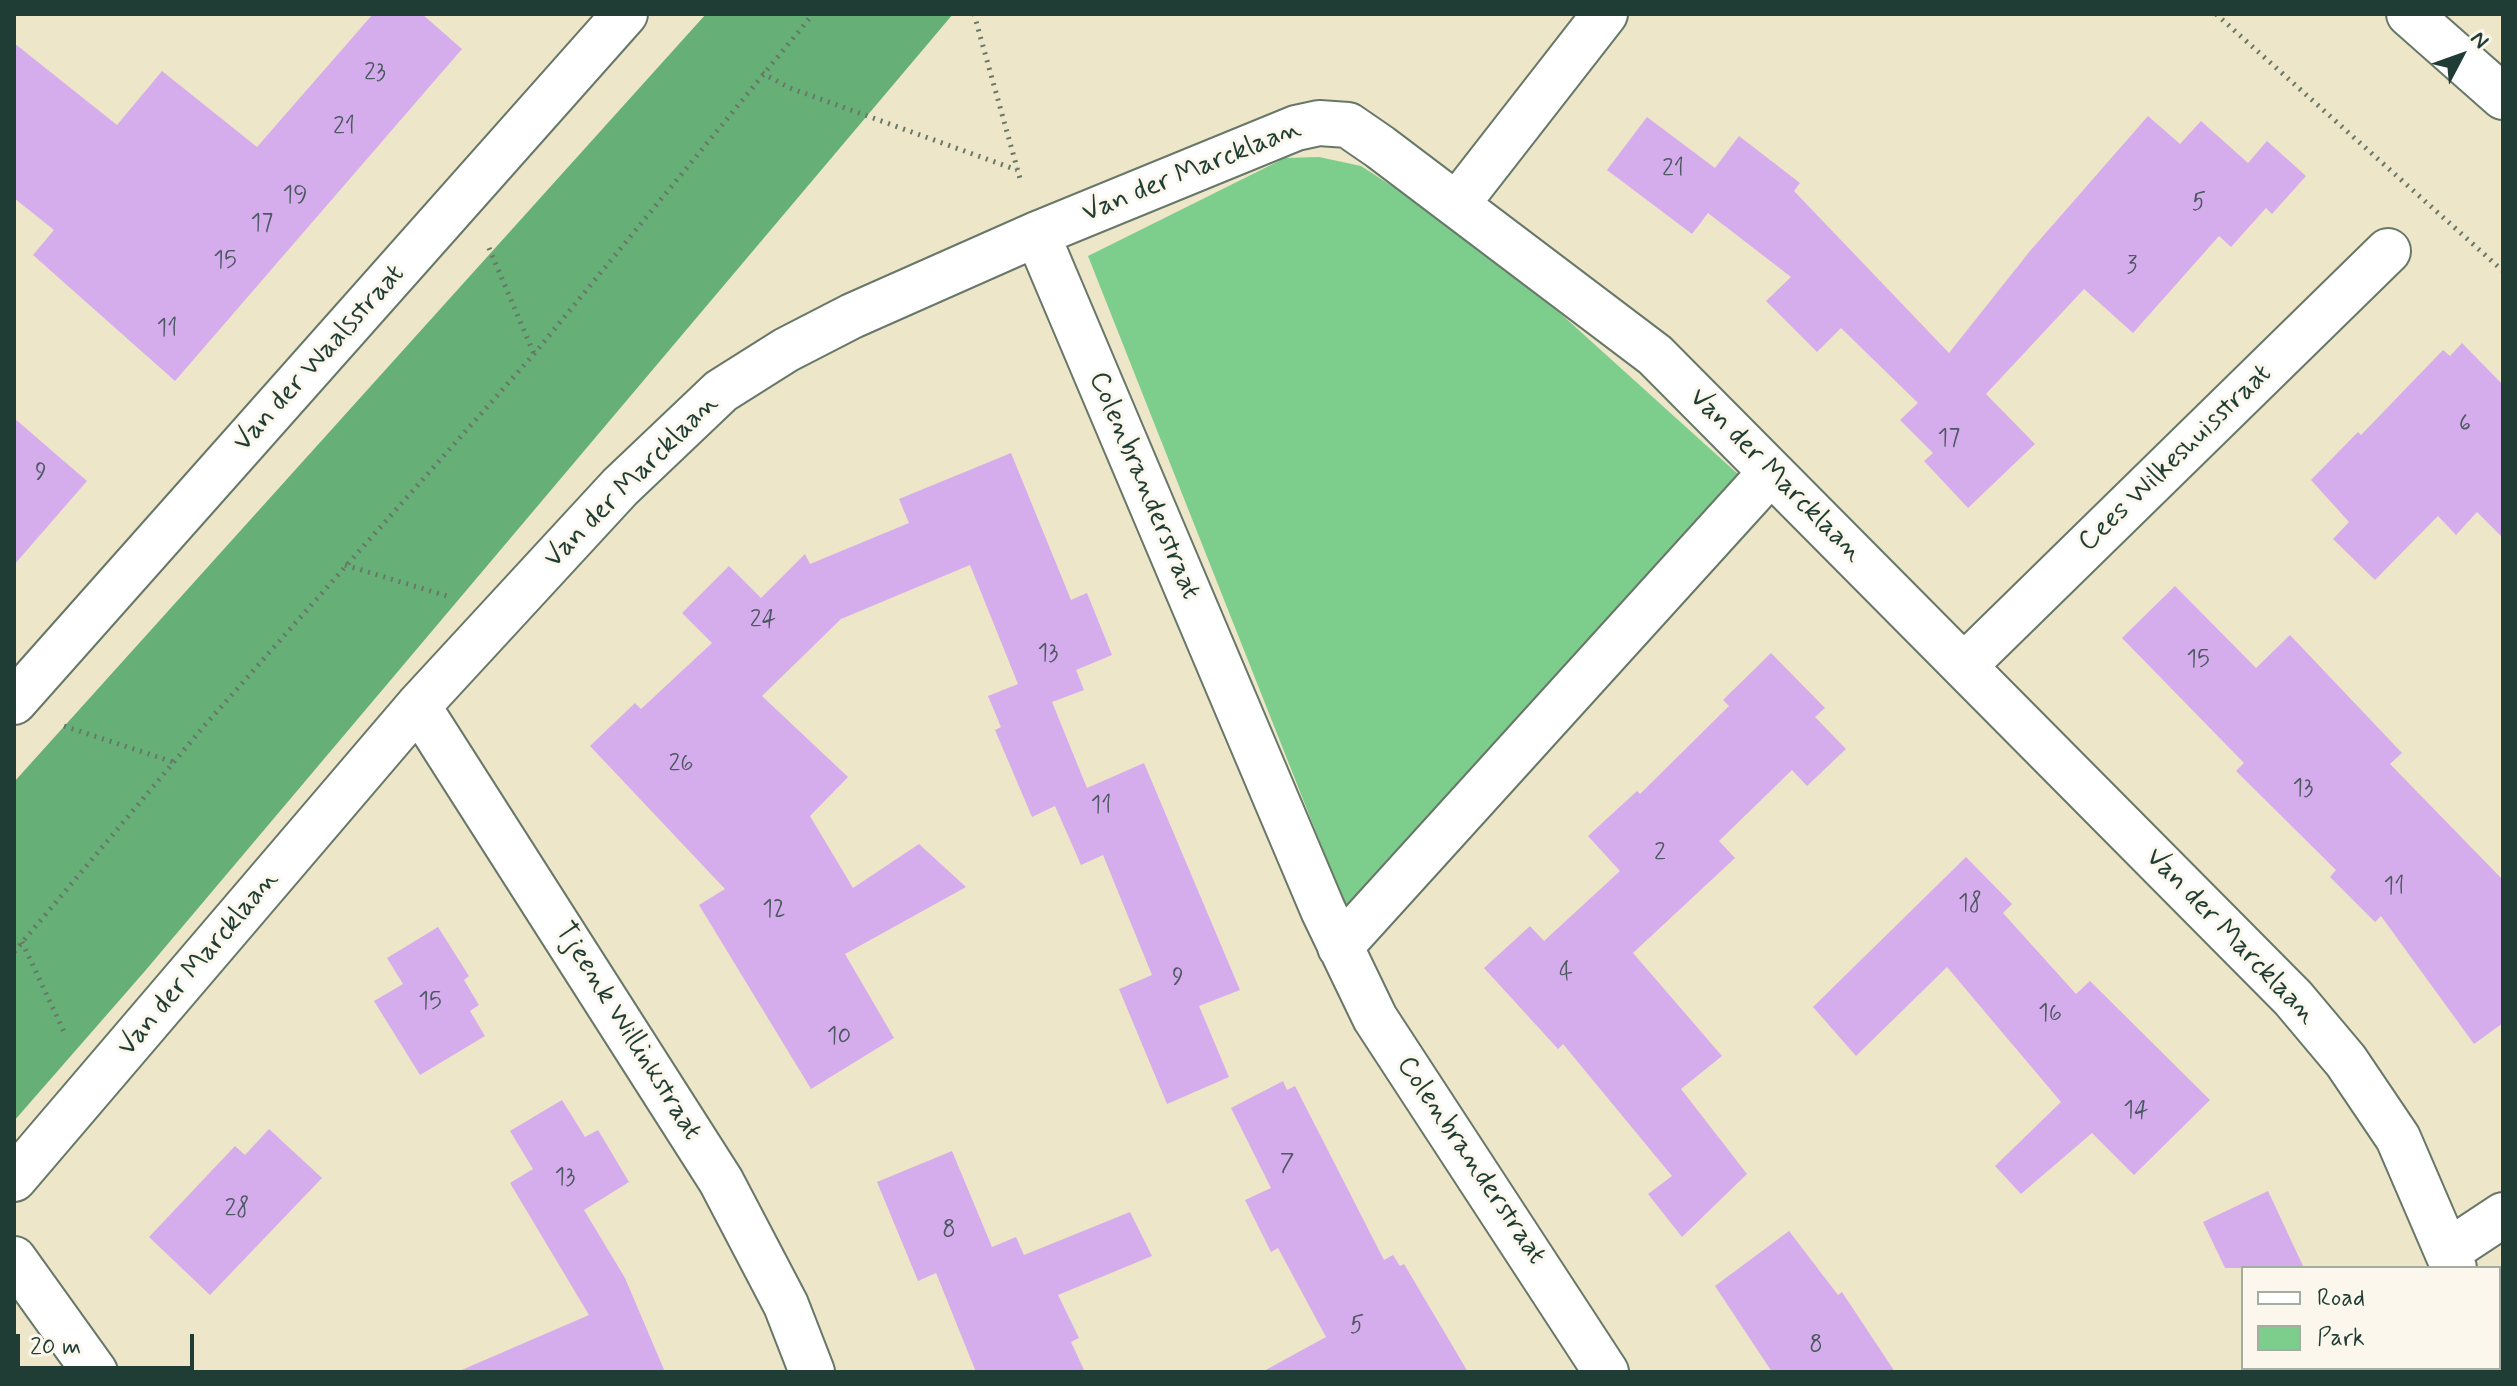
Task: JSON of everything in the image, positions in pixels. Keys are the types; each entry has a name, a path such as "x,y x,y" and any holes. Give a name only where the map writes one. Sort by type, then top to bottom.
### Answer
{"street":[{"name":"Van der Waalsstraat","path":"14,702 625,14"},
{"path":"1457,204 1605,14"},
{"path":"2409,14 2503,97"},
{"name":"Van der Marcklaan","path":"14,1179 418,706 620,487 721,391 786,350 852,316 1037,234 1296,128 1319,123 1348,125 1655,355 2293,998 2346,1061 2398,1138 2450,1260"},
{"name":"Colenbranderstraat","path":"1037,234 1340,947 1375,1018 1606,1372"},
{"name":"Cees Wilkeshuisstraat","path":"1964,666 2388,251"},
{"path":"1340,947 1771,472"},
{"name":"Tjeenk Willinkstraat","path":"418,706 721,1181 786,1305 812,1372"},
{"path":"2450,1260 2503,1215"},
{"path":"14,1259 95,1372"}],"path":[{"path":"14,952 173,762 534,354 813,14"},
{"path":"974,14 1037,234"},
{"path":"2216,14 2313,97 2503,271"},
{"path":"762,73 790,88 1017,170"},
{"path":"483,234 534,354"},
{"path":"345,565 505,614"},
{"path":"57,723 173,762"},
{"path":"22,942 91,1091"}],"green space":[{"path":"706,14 953,14 145,971 14,1121 14,782"},
{"path":"1319,157 1361,166 1412,199 1561,314 1739,475 1348,913 1088,256 1285,158"}],"building":[{"path":"373,14 422,14 462,49 175,381 33,255 54,230 14,198 14,43 117,125 162,71 257,147"},
{"path":"2148,116 2180,144 2201,121 2248,163 2267,141 2306,176 2272,214 2266,208 2231,247 2219,236 2133,333 2084,289 1986,394 2035,444 1968,508 1924,461 1933,453 1900,420 1918,403 1841,328 1817,352 1766,301 1791,277 1708,213 1692,234 1607,170 1647,117 1715,168 1739,136 1800,183 1794,191 1949,353 2030,251"},
{"path":"2462,343 2503,385 2503,538 2477,512 2456,535 2438,516 2375,580 2333,539 2349,522 2311,480 2358,432 2361,435 2443,350 2450,356"},
{"path":"14,418 87,481 14,565"},
{"path":"1011,453 1071,600 1087,593 1112,655 1076,670 1084,690 1052,702 1087,788 1144,763 1240,990 1199,1006 1229,1077 1167,1104 1119,989 1152,975 1103,855 1081,865 1055,806 1032,817 995,730 1001,727 988,696 1018,684 970,565 841,619 762,696 848,777 810,816 853,888 919,844 966,887 845,954 894,1038 811,1089 699,905 725,889 590,746 635,703 641,709 712,643 682,613 729,566 761,598 805,554 810,564 909,523 899,499"},
{"path":"2175,586 2256,668 2290,635 2402,753 2390,764 2503,880 2503,1023 2474,1044 2381,916 2375,922 2330,877 2336,870 2236,771 2244,763 2122,638"},
{"path":"1771,653 1825,708 1815,717 1846,749 1807,786 1792,770 1719,841 1735,858 1633,953 1722,1056 1681,1089 1747,1174 1682,1237 1648,1194 1672,1176 1563,1044 1558,1049 1484,968 1530,926 1544,941 1620,871 1588,836 1637,791 1640,794 1729,706 1723,700"},
{"path":"1966,857 2012,904 2003,913 2076,994 2090,981 2210,1100 2134,1175 2092,1133 2021,1194 1995,1166 2061,1102 1947,967 1856,1056 1813,1007"},
{"path":"438,927 469,976 464,980 479,1005 470,1011 485,1036 420,1075 374,1001 403,984 387,958"},
{"path":"1283,1081 1287,1090 1295,1086 1384,1260 1393,1255 1400,1266 1404,1264 1468,1372 1262,1372 1326,1337 1278,1248 1271,1252 1245,1200 1271,1188 1231,1108"},
{"path":"562,1100 585,1137 598,1130 629,1182 584,1210 625,1278 665,1372 457,1372 589,1315 510,1183 533,1169 510,1131"},
{"path":"269,1129 322,1178 210,1295 149,1237 235,1146 245,1155"},
{"path":"952,1151 992,1247 1016,1237 1024,1255 1130,1212 1152,1256 1058,1295 1079,1338 1071,1342 1085,1372 976,1372 936,1273 918,1281 877,1182"},
{"path":"2268,1191 2303,1266 2225,1268 2203,1222"},
{"path":"1789,1231 1838,1295 1842,1292 1895,1372 1772,1372 1715,1286"}]}
